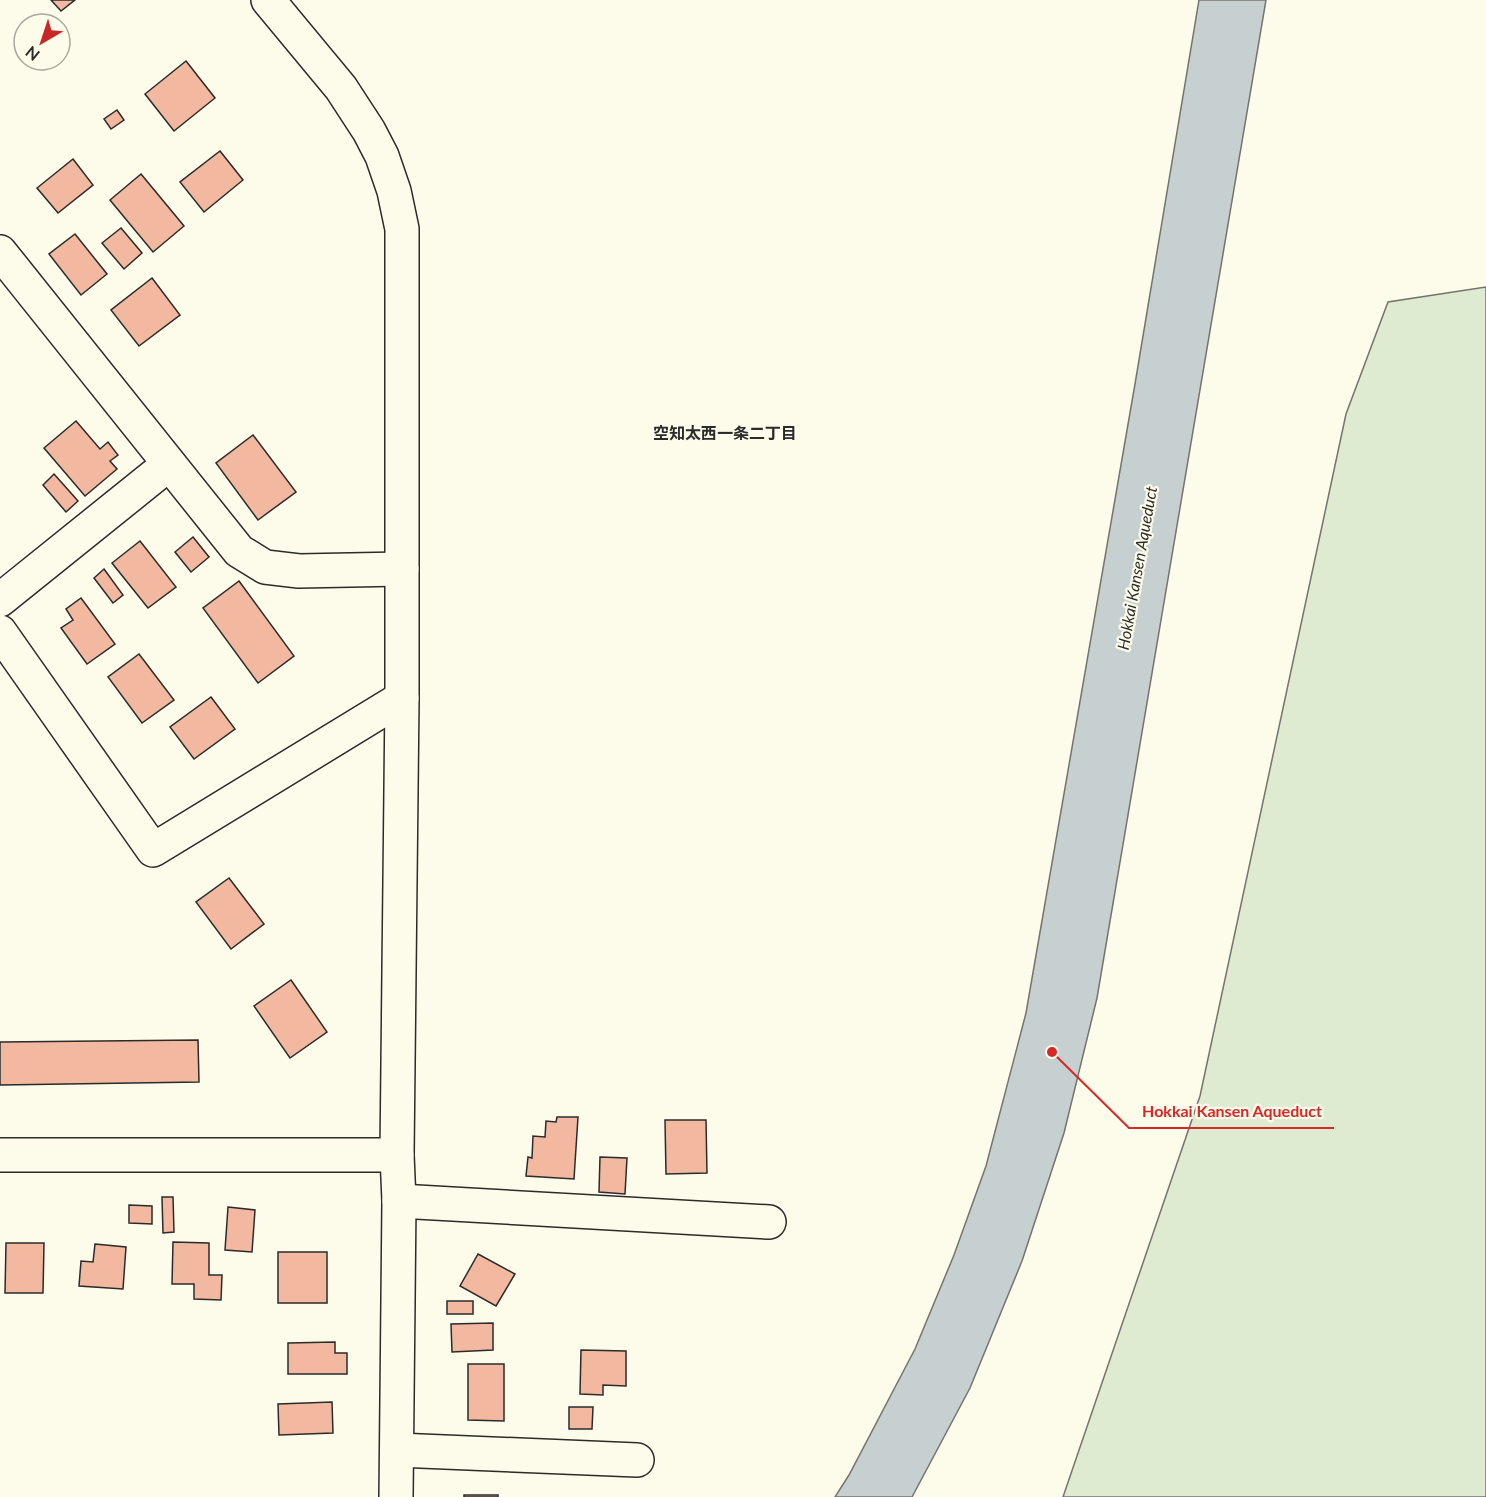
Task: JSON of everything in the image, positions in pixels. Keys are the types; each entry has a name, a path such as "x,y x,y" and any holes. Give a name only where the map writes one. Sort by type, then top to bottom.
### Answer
{"street":[{"path":"268,0 341,88 369,130 382,156 394,191 402,229 402,698 396,1497"},
{"path":"0,252 239,551 265,567 299,572 402,569"},
{"path":"0,600 169,464"},
{"path":"0,632 153,850 402,698"},
{"path":"0,1155 397,1155"},
{"path":"399,1200 769,1222"},
{"path":"397,1450 637,1460"}],"green space":[{"path":"1486,287 1486,1497 1063,1497 1200,1096 1346,414 1388,302"}],"water":[{"path":"1199,0 1266,0 1097,998 1064,1133 1022,1261 970,1388 912,1497 835,1497 849,1475 915,1349 954,1255 986,1166 1026,1013"}],"building":[{"path":"51,0 75,0 61,11"},
{"path":"186,61 215,98 174,131 145,94"},
{"path":"117,110 124,120 111,129 104,119"},
{"path":"220,151 243,180 204,212 180,182"},
{"path":"73,159 93,185 58,213 37,188"},
{"path":"141,174 184,226 153,252 110,200"},
{"path":"121,228 142,253 124,269 102,243"},
{"path":"75,234 107,274 81,295 49,254"},
{"path":"152,278 180,315 139,346 111,310"},
{"path":"76,421 100,449 108,442 118,455 110,461 117,469 85,496 44,448"},
{"path":"253,435 296,492 258,520 216,463"},
{"path":"54,474 78,501 66,512 43,485"},
{"path":"193,537 209,557 191,572 175,552"},
{"path":"140,541 176,587 148,608 112,563"},
{"path":"104,569 123,595 113,603 94,578"},
{"path":"239,581 294,656 258,683 203,608"},
{"path":"81,598 115,644 87,664 61,628 73,620 66,609"},
{"path":"139,654 174,700 142,723 108,677"},
{"path":"211,697 235,729 194,759 170,727"},
{"path":"229,878 264,924 231,949 196,902"},
{"path":"291,980 327,1032 290,1058 254,1006"},
{"path":"198,1040 199,1082 0,1085 0,1042"},
{"path":"557,1117 578,1117 574,1179 526,1176 528,1157 532,1158 533,1136 545,1137 546,1121 556,1122"},
{"path":"665,1120 706,1120 707,1173 666,1174"},
{"path":"600,1157 627,1158 625,1194 599,1192"},
{"path":"162,1197 173,1197 174,1232 163,1233"},
{"path":"129,1205 152,1206 152,1224 129,1223"},
{"path":"228,1207 255,1210 252,1252 225,1250"},
{"path":"173,1242 209,1243 209,1275 222,1275 221,1300 194,1299 194,1284 172,1284"},
{"path":"6,1243 44,1243 43,1293 5,1293"},
{"path":"95,1244 126,1247 123,1289 79,1286 81,1261 93,1262"},
{"path":"278,1252 327,1252 327,1303 278,1303"},
{"path":"478,1254 515,1274 496,1306 460,1286"},
{"path":"447,1301 473,1301 473,1314 447,1314"},
{"path":"493,1323 493,1350 452,1352 451,1324"},
{"path":"335,1342 335,1353 347,1353 347,1374 288,1374 288,1343"},
{"path":"581,1350 626,1351 626,1386 603,1385 603,1395 580,1394"},
{"path":"468,1364 504,1364 504,1421 468,1420"},
{"path":"332,1402 333,1433 279,1435 278,1404"},
{"path":"569,1407 593,1407 592,1429 569,1429"},
{"path":"464,1495 498,1495 498,1497 464,1497"}],"place":[{"name":"Hokkai Kansen Aqueduct","path":"1052,1052"}],"district":[{"name":"空知太西一条二丁目","path":"725,433"}]}
